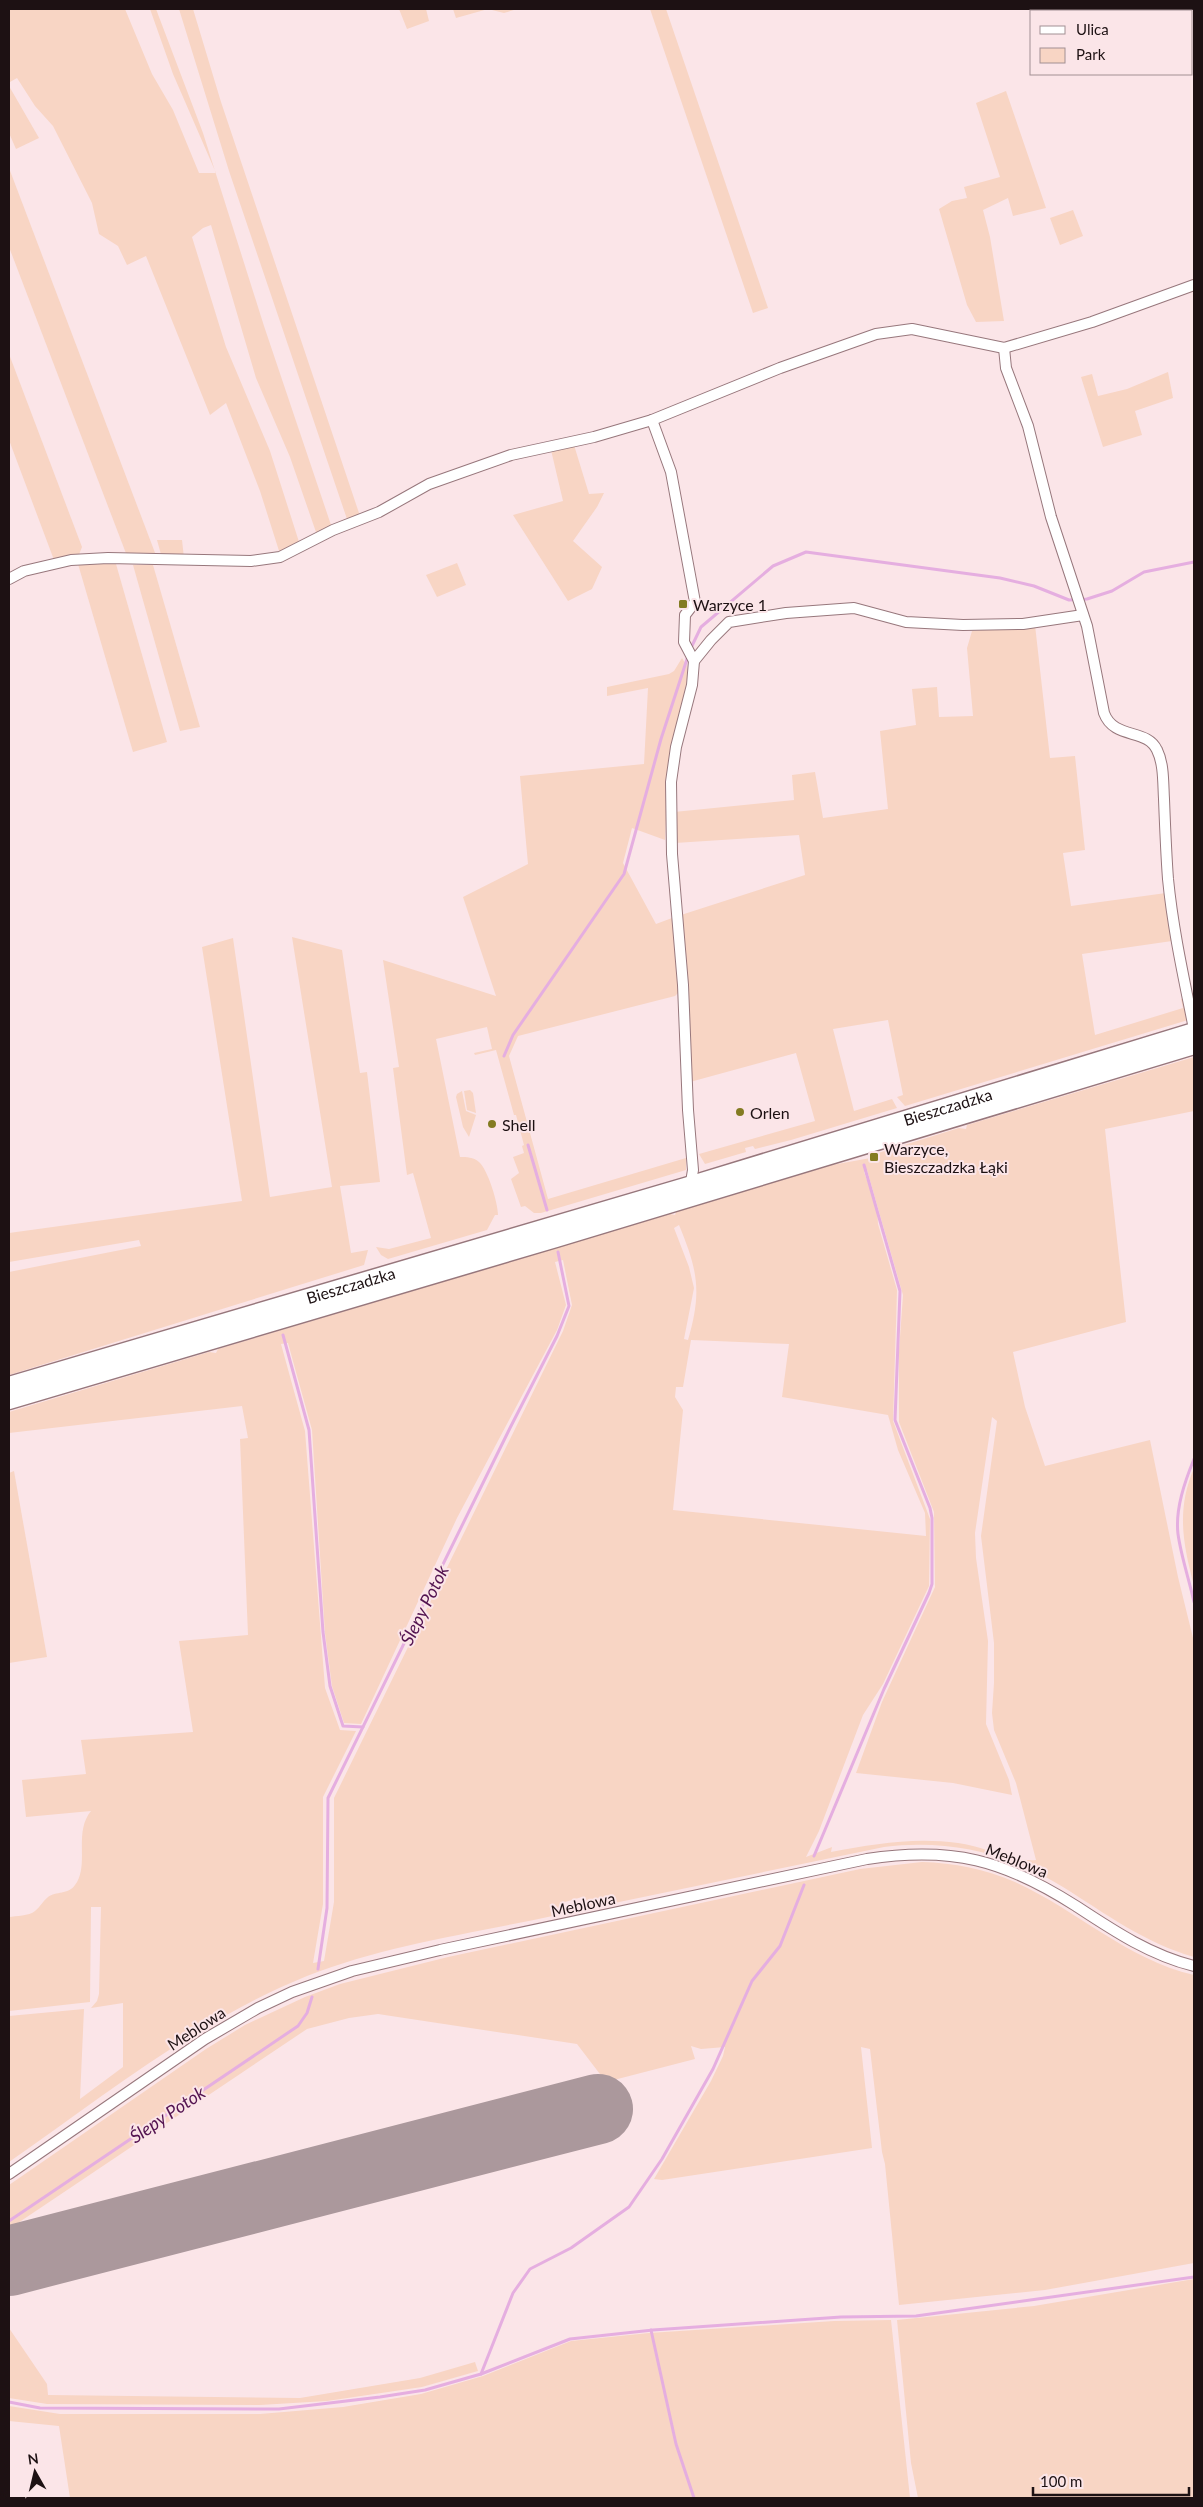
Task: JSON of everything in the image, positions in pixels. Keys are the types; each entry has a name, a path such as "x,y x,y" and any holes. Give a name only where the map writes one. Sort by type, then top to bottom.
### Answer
{"main road":[{"name":"Bieszczadzka","path":"9,1385 1194,1030"},
{"name":"Bieszczadzka","path":"9,1401 726,1188 1194,1046"}],"street":[{"path":"9,579 24,571 71,560 108,558 251,561 280,557 333,530 379,512 429,484 511,455 594,437 652,420 780,368 876,334 912,329 1004,348 1092,322 1194,285"},
{"path":"1004,348 1006,368 1028,426 1051,516 1090,640 1106,718 1118,730 1151,741 1159,755 1163,777 1170,892 1177,950 1194,1030"},
{"path":"652,420 671,472 691,573 695,602 685,615 684,642 694,660"},
{"path":"695,1178 688,1110 683,986 672,854 671,782 676,748 692,685 694,660 710,640 729,622 786,613 854,608 906,622 962,625 1023,624 1081,611"},
{"name":"Bieszczadzka","path":"672,1204 689,1190 695,1178 705,1187 726,1188"},
{"name":"Meblowa","path":"9,2174 229,2023 292,1992 330,1978 371,1965 867,1859 901,1854 935,1854 976,1859 996,1865 1052,1891 1136,1944 1169,1959 1194,1966"}],"green space":[{"path":"9,9 125,9 152,74 173,110 199,173 216,173 264,326 332,528 317,535 290,457 256,378 211,225 203,228 192,237 226,347 270,451 300,545 280,554 260,491 226,403 210,415 146,256 127,265 118,246 99,234 92,203 53,126 35,106 17,78 10,82"},
{"path":"150,9 156,9 215,170 173,74"},
{"path":"179,9 193,9 221,102 360,516 348,522 229,171"},
{"path":"399,9 426,9 429,21 407,29"},
{"path":"453,9 488,9 456,18"},
{"path":"488,9 517,9 504,13"},
{"path":"650,9 666,9 768,308 753,313"},
{"path":"9,86 39,138 16,149 9,133"},
{"path":"1006,91 1046,208 1013,216 1008,198 983,210 990,237 1004,321 976,322 967,305 939,209 952,201 967,198 964,187 1000,177 976,103"},
{"path":"9,168 157,558 127,556 9,247"},
{"path":"1073,210 1083,236 1060,245 1050,218"},
{"path":"9,354 82,547 78,557 54,560 9,440"},
{"path":"1168,372 1173,398 1135,411 1142,435 1103,447 1081,377 1092,374 1098,396 1127,389"},
{"path":"574,445 589,494 604,493 597,507 573,541 602,567 592,589 568,601 513,515 563,501 551,450"},
{"path":"157,540 182,540 184,558 162,558"},
{"path":"457,563 466,585 437,597 426,575"},
{"path":"78,564 116,564 167,742 133,752"},
{"path":"133,565 153,565 200,727 180,731"},
{"path":"1035,625 1050,758 1075,756 1085,850 1063,853 1071,906 1166,893 1172,941 1082,954 1095,1035 1183,1008 1181,999 1184,999 1188,1020 905,1106 897,1097 903,1095 888,1020 833,1029 854,1111 892,1099 897,1108 791,1140 755,1149 753,1146 745,1148 746,1152 705,1164 699,1154 815,1121 796,1053 690,1082 681,915 805,875 799,835 675,843 674,812 794,800 792,775 815,772 823,818 888,809 880,731 916,725 912,689 937,687 939,717 973,716 967,648 972,631"},
{"path":"682,658 687,666 688,674 668,776 665,840 632,828 623,863 656,924 672,918 679,981 678,993 675,996 518,1036 509,1056 548,1199 686,1158 686,1170 541,1213 534,1213 525,1206 521,1207 511,1179 519,1173 513,1157 524,1153 522,1146 524,1145 516,1115 514,1115 496,1050 475,1055 474,1053 492,1049 487,1027 436,1039 460,1157 474,1159 479,1162 486,1172 492,1187 498,1215 495,1215 487,1230 388,1259 381,1255 376,1247 389,1249 431,1238 413,1173 407,1175 393,1068 399,1067 383,960 496,996 463,897 528,864 520,776 644,764 648,688 607,696 607,687 669,674 674,671"},
{"path":"292,937 342,950 360,1073 367,1072 380,1182 340,1186 351,1253 368,1250 364,1265 9,1375 9,1272 141,1246 139,1240 9,1262 9,1233 242,1201 202,947 233,938 270,1197 332,1187"},
{"path":"1194,1057 1194,1111 1105,1129 1126,1322 1013,1352 1025,1407 1045,1466 1150,1440 1178,1577 1194,1642 1194,1957 1142,1936 1063,1887 1021,1865 977,1851 955,1847 908,1845 884,1847 595,1907 589,1906 582,1897 565,1902 564,1909 557,1915 367,1956 307,1976 267,1994 228,2014 153,2061 9,2162 9,2016 84,2009 80,2099 123,2067 123,2003 91,2008 97,2001 99,1994 101,1907 91,1907 90,2002 9,2011 9,1917 32,1913 48,1897 65,1892 75,1885 81,1868 83,1829 91,1811 26,1817 22,1780 86,1774 81,1740 193,1732 179,1641 248,1635 240,1439 248,1438 242,1406 9,1433 9,1412 209,1352 216,1353 218,1349 670,1214 675,1215 676,1212 832,1165 876,1157 875,1154 959,1128 966,1129 967,1125","holes":["867,1170 903,1295 899,1351 899,1422 934,1512 935,1587 882,1702 856,1773 953,1783 1012,1795 1009,1780 986,1724 988,1641 976,1558 975,1533 992,1417 997,1421 981,1536 994,1643 992,1713 994,1730 1016,1783 1036,1860 1016,1859 968,1845 942,1841 878,1844 831,1852 832,1847 806,1857 819,1831 863,1715 883,1684 929,1586 930,1519 893,1421 897,1290 878,1224 877,1208 864,1172","679,1225 694,1269 696,1282 695,1308 688,1340 684,1339 694,1288 689,1267 674,1228","563,1260 572,1305 563,1331 334,1798 334,1902 324,1961 313,1963 323,1904 323,1797 356,1731 340,1730 325,1688 305,1431 281,1344 288,1343 312,1430 325,1633 332,1686 344,1723 361,1724 457,1518 557,1330 566,1305 555,1262","691,1340 789,1344 782,1397 888,1415 898,1450 925,1513 926,1536 673,1510 683,1410 675,1397 676,1387 683,1387"]},
{"path":"470,1090 473,1093 476,1113 467,1110 464,1091"},
{"path":"462,1091 466,1111 476,1115 469,1137 463,1127 456,1097"},
{"path":"1194,1468 1194,1586 1184,1541 1183,1513 1188,1483"},
{"path":"14,1471 47,1657 9,1663 9,1473"},
{"path":"922,1862 969,1868 1015,1882 1038,1893 1146,1958 1169,1968 1194,1975 1194,2263 1045,2290 899,2305 885,2164 870,2049 861,2047 872,2148 662,2180 654,2179 711,2081 723,2056 725,2047 701,2049 691,2046 695,2059 606,2082 577,2044 378,2014 349,2018 307,2029 9,2229 9,2185 206,2049 245,2025 305,1997 340,1984 448,1957 860,1869"},
{"path":"1194,2279 1194,2498 918,2498 911,2463 897,2320 1034,2306"},
{"path":"891,2320 910,2498 70,2498 59,2426 9,2421 9,2406 60,2414 260,2414 343,2407 421,2394 483,2376 571,2341 649,2333 834,2321"},
{"path":"9,2328 47,2384 48,2395 300,2398 420,2378 475,2362 478,2371 422,2387 327,2401 260,2405 47,2404 9,2398"}],"waterway":[{"path":"690,650 701,627 773,566 806,552 1000,578 1034,586 1069,600 1087,599 1112,591 1144,572 1194,562"},
{"path":"504,1056 513,1035 624,874 661,739 688,656"},
{"path":"528,1145 547,1210"},
{"path":"814,1856 884,1689 932,1584 932,1518 930,1508 895,1420 900,1291 864,1165"},
{"name":"Ślepy Potok","path":"318,1969 327,1908 328,1798 557,1336 569,1306 558,1252"},
{"path":"283,1335 309,1430 323,1632 330,1686 343,1726 363,1727"},
{"path":"1194,1459 1182,1495 1177,1525 1181,1551 1194,1602"},
{"path":"481,2374 513,2293 530,2269 571,2248 629,2207 662,2159 713,2069 752,1981 780,1946 804,1885"},
{"name":"Ślepy Potok","path":"9,2221 298,2026 307,2013 312,1997"},
{"path":"9,2402 40,2408 279,2409 425,2390 481,2374 570,2339 653,2330 841,2317 916,2316 1194,2277"},
{"path":"651,2330 676,2444 694,2498"}],"runway":[{"path":"9,2261 598,2109"}],"place":[{"name":"Warzyce 1","path":"683,604"},
{"name":"Orlen","path":"740,1112"},
{"name":"Shell","path":"492,1124"},
{"name":"Warzyce, Bieszczadzka Łąki","path":"874,1157"}]}
